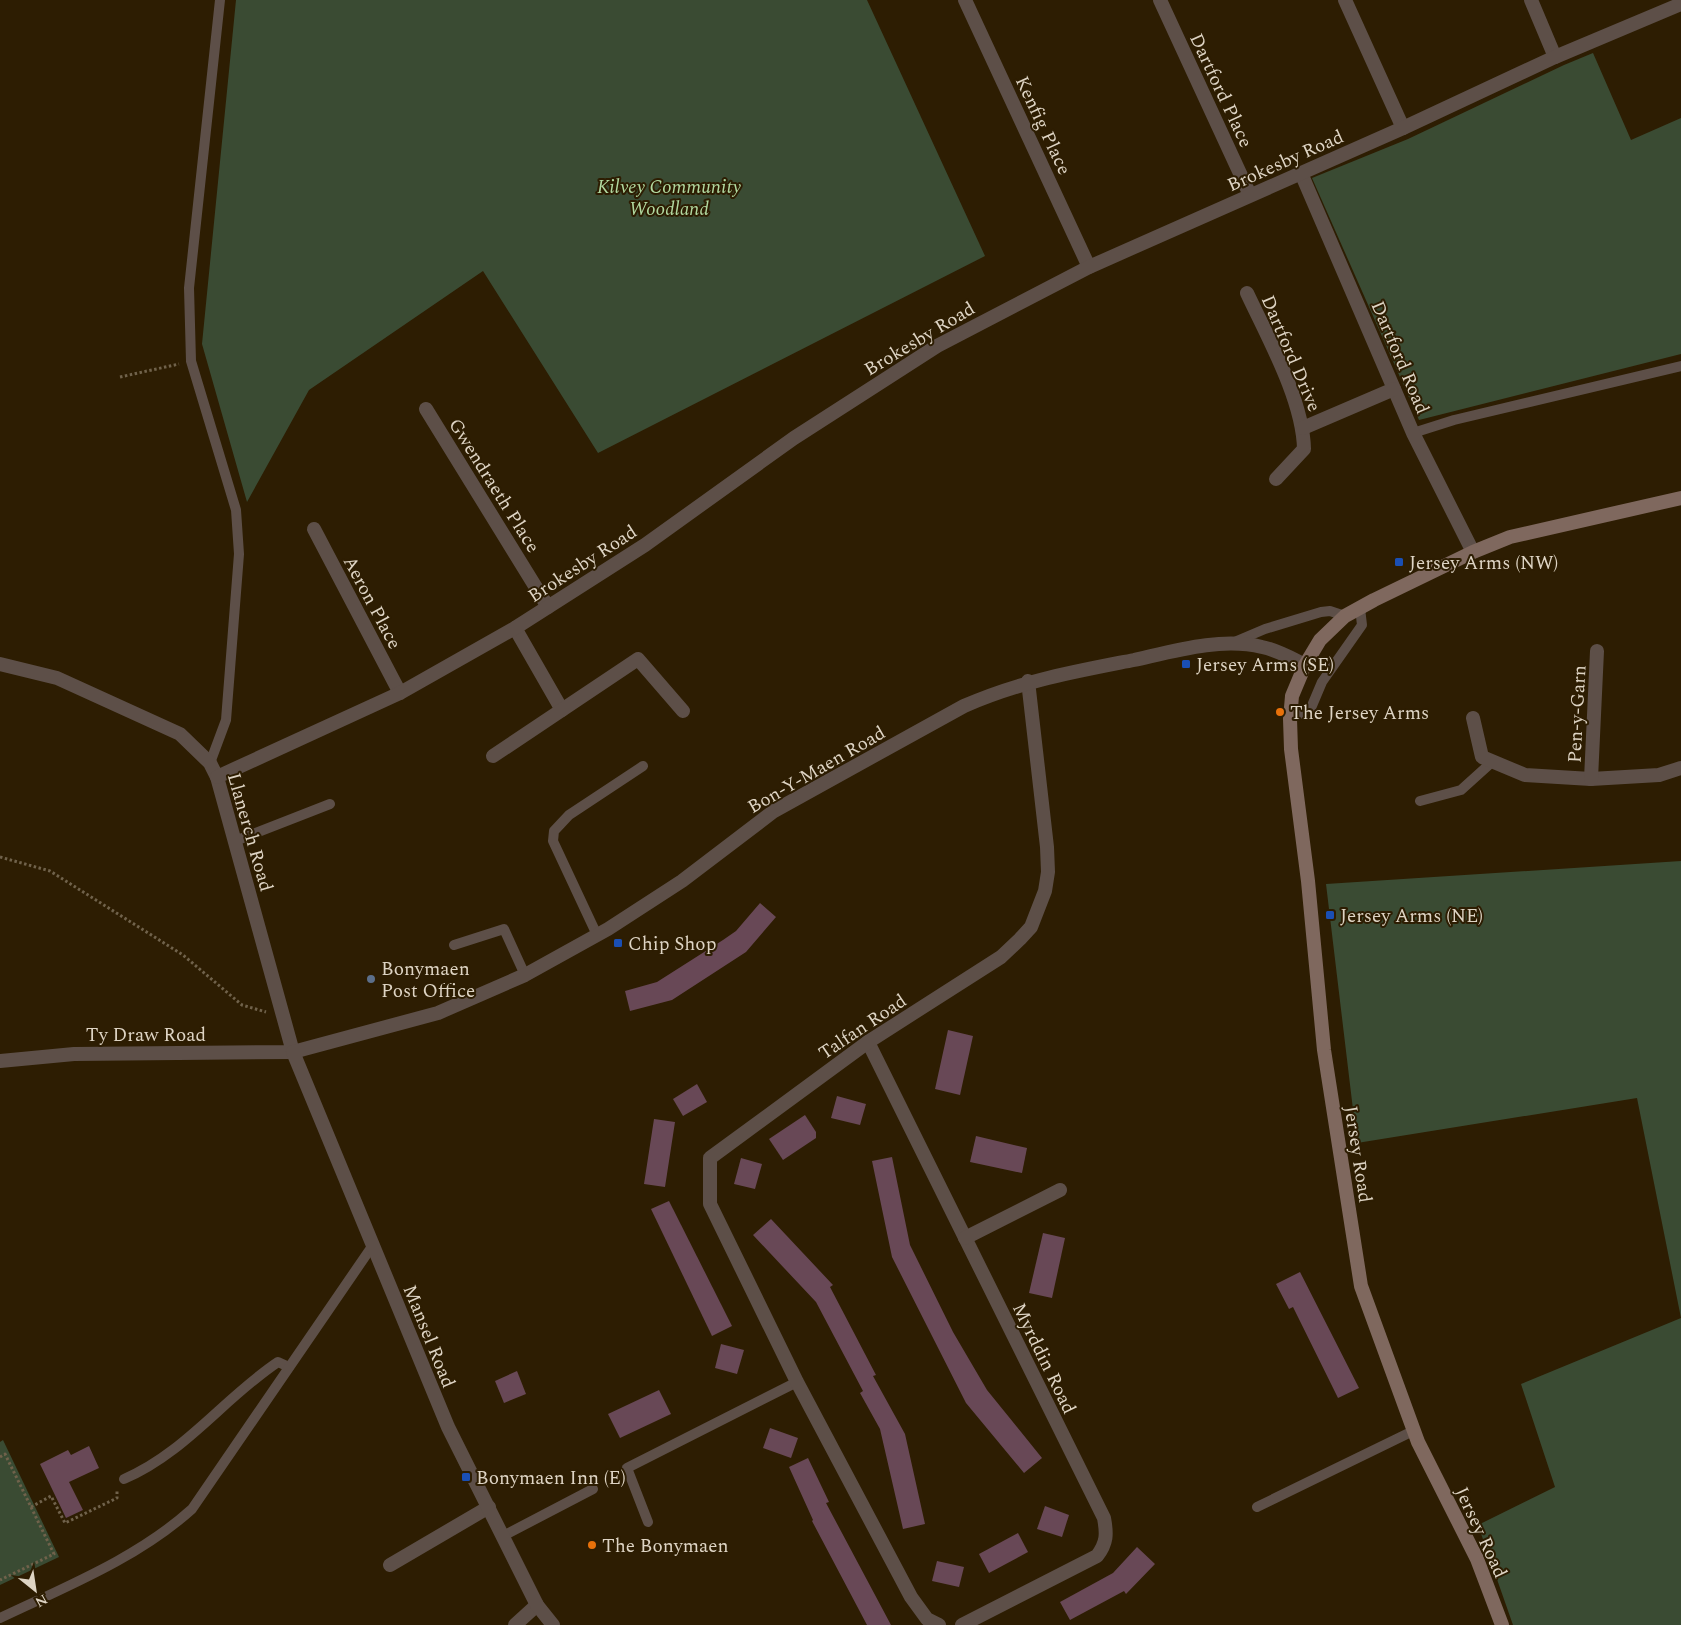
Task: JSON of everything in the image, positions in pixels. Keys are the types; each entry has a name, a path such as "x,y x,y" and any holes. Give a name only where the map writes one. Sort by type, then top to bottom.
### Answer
{"main road":[{"name":"Jersey Road","path":"1502,1625 1477,1559 1414,1431 1361,1286 1324,1050 1308,881 1291,749 1290,718 1292,696 1305,664 1320,640 1345,616 1360,608 1473,552 1510,537 1681,498"}],"street":[{"name":"Kenfig Place","path":"966,0 1089,267"},
{"name":"Dartford Place","path":"1160,0 1250,195"},
{"path":"1345,0 1403,128"},
{"path":"1531,0 1556,57"},
{"name":"Brokesby Road","path":"217,777 400,693 516,628 645,545 794,438 937,346 1089,267 1403,128 1556,57 1681,4"},
{"name":"Dartford Road","path":"1301,173 1394,389 1473,552"},
{"name":"Dartford Drive","path":"1247,293 1277,358 1303,428 1304,449 1276,480"},
{"name":"Dartford Drive","path":"1303,428 1394,389"},
{"name":"Gwendraeth Place","path":"426,409 548,607"},
{"name":"Aeron Place","path":"314,529 400,693"},
{"path":"516,628 562,710"},
{"name":"Bon-Y-Maen Road","path":"293,1052 438,1013 525,975 597,935 682,881 774,811 964,706 996,692 1028,682 1183,650 1229,644 1262,647 1305,664"},
{"name":"Pen-y-Garn","path":"1591,779 1598,650"},
{"path":"493,756 638,659 683,712"},
{"name":"Llanerch Road","path":"0,664 57,678 146,717 180,734 210,763 217,777 293,1052"},
{"name":"Talfan Road","path":"797,1382 710,1204 710,1158 868,1042 1000,956 1031,927 1039,909 1048,872 1047,847 1028,682"},
{"path":"1473,718 1482,758 1492,762"},
{"name":"Pen-y-Garn","path":"1492,762 1525,775 1591,779 1659,775 1681,768"},
{"name":"Myrddin Road","path":"868,1042 1104,1518 1107,1534 1105,1546 1097,1556 962,1625"},
{"name":"Ty Draw Road","path":"0,1061 74,1054 293,1052"},
{"name":"Mansel Road","path":"293,1052 448,1427 538,1605 553,1625"},
{"path":"965,1238 1060,1190"},
{"path":"797,1382 918,1610 927,1619 938,1625"},
{"path":"390,1566 489,1507"},
{"path":"515,1625 538,1605"}],"lane":[{"path":"210,763 226,720 239,554 236,510 192,361 188,288 220,0"},
{"path":"1414,433 1454,420 1681,366"},
{"path":"1290,718 1311,708 1322,682 1362,624 1360,608"},
{"path":"1229,644 1265,629 1321,612 1330,611 1345,616"},
{"path":"1420,802 1461,790 1492,762"},
{"path":"597,935 552,836 554,831 569,815 644,766"},
{"path":"235,841 330,804"},
{"path":"454,945 504,929 525,975"},
{"path":"0,1618 88,1576 170,1529 192,1509 373,1246"},
{"path":"124,1479 147,1469 182,1444 256,1377 278,1362 289,1367"},
{"path":"648,1522 627,1468 797,1382"},
{"path":"1257,1507 1414,1431"},
{"path":"503,1536 593,1489"}],"path":[{"path":"120,377 192,361"},
{"path":"0,857 50,871 183,955 242,1005 282,1016"},
{"path":"0,1457 6,1454 54,1554 0,1580"},
{"path":"31,1506 51,1496 65,1523 117,1498 116,1485 124,1479"}],"green space":[{"name":"Kilvey Community Woodland","path":"236,0 867,0 985,256 598,453 483,271 309,390 247,502 202,344"},
{"path":"1593,53 1631,140 1681,118 1681,354 1419,420 1312,178 1408,139"},
{"path":"1681,861 1681,1318 1637,1098 1357,1143 1326,884"},
{"path":"1681,1318 1681,1625 1513,1625 1478,1525 1555,1487 1521,1384"},
{"path":"3,1440 59,1557 0,1585 0,1442"}],"building":[{"path":"760,903 776,917 746,952 672,1000 630,1011 625,991 657,982 723,940 736,931"},
{"path":"948,1030 973,1036 960,1095 935,1089"},
{"path":"697,1084 707,1102 683,1116 673,1099"},
{"path":"837,1096 866,1104 860,1125 831,1118"},
{"path":"805,1115 816,1132 816,1138 783,1160 769,1139"},
{"path":"654,1119 675,1122 665,1187 644,1184"},
{"path":"976,1136 1027,1148 1022,1173 970,1162"},
{"path":"892,1157 910,1245 953,1332 987,1390 1042,1458 1024,1473 966,1403 892,1257 872,1161"},
{"path":"741,1158 762,1164 755,1189 734,1184"},
{"path":"669,1201 732,1326 712,1336 651,1209"},
{"path":"771,1219 833,1285 830,1287 876,1375 873,1376 905,1434 925,1524 903,1529 880,1429 860,1393 863,1391 816,1302 753,1235"},
{"path":"1043,1233 1065,1238 1052,1298 1029,1293"},
{"path":"1300,1272 1359,1388 1338,1398 1293,1307 1289,1309 1276,1284"},
{"path":"721,1344 744,1350 737,1374 715,1368"},
{"path":"517,1371 526,1394 504,1403 495,1381"},
{"path":"659,1390 671,1414 620,1438 608,1414"},
{"path":"770,1428 798,1438 791,1458 763,1448"},
{"path":"89,1446 99,1468 69,1482 83,1510 66,1518 40,1464 68,1450 71,1455"},
{"path":"808,1458 829,1502 826,1503 891,1625 867,1625 812,1521 789,1467"},
{"path":"1045,1506 1069,1515 1062,1537 1037,1529"},
{"path":"1018,1533 1028,1552 989,1573 979,1554"},
{"path":"1137,1547 1155,1564 1126,1594 1124,1591 1070,1620 1060,1602 1113,1573"},
{"path":"937,1561 964,1567 959,1587 932,1581"}],"place":[{"name":"Jersey Arms (NW)","path":"1399,562"},
{"name":"Jersey Arms (SE)","path":"1186,664"},
{"name":"The Jersey Arms","path":"1280,712"},
{"name":"Jersey Arms (NE)","path":"1330,915"},
{"name":"Chip Shop","path":"618,943"},
{"name":"Bonymaen Post Office","path":"371,979"},
{"name":"Bonymaen Inn (E)","path":"466,1477"},
{"name":"The Bonymaen","path":"592,1545"}]}
